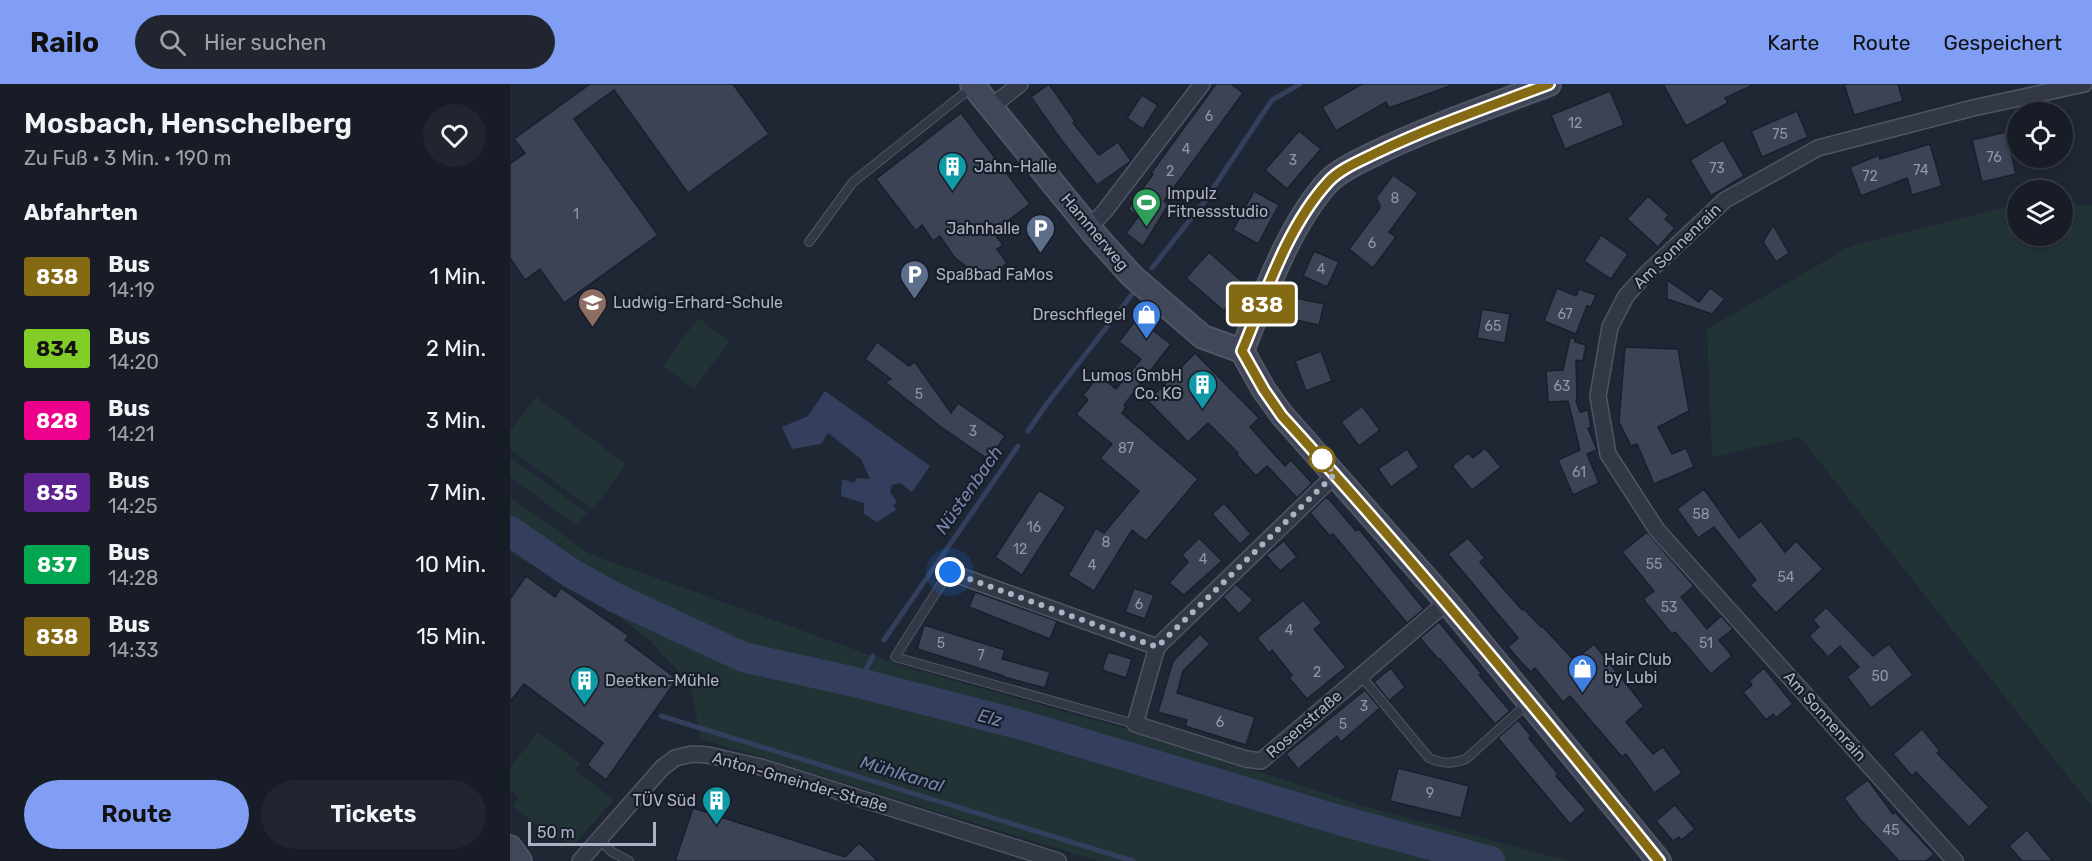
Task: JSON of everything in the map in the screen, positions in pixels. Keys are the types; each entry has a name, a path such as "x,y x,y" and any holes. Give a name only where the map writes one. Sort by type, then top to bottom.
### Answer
{"main road":[{"path":"1550,84 1393,145 1358,162 1330,180 1306,210 1290,240 1242,351 1282,416 1447,602 1659,861"},
{"name":"Hammerweg","path":"972,85 1132,276 1203,337 1242,351"},
{"path":"510,847 520,861"}],"street":[{"path":"991,107 1020,84"},
{"path":"1089,227 1104,212 1202,84"},
{"name":"Am Sonnenrain","path":"1955,861 1657,530 1608,454 1598,396 1610,327 1626,296 1646,274 1725,200 1818,148 1973,108 2085,84"},
{"path":"1135,724 1157,647 1335,474"},
{"path":"950,572 1157,647"},
{"name":"Rosenstraße","path":"1135,724 1246,759 1262,761 1447,602"},
{"name":"Anton-Gmeinder-Straße","path":"580,861 662,768 675,758 692,754 708,755 761,767 1058,861"}],"lane":[{"path":"809,242 853,182 972,85"},
{"path":"950,572 895,657 1135,724"},
{"path":"1361,676 1429,758 1442,764 1466,759 1530,701"},
{"path":"598,839 612,852 629,861"}],"shaded area":[{"path":"2073,203 2092,206 2092,807 1800,437 1712,457 1707,329 1851,246 2007,207 2007,246 2073,246"},
{"path":"698,318 729,341 694,389 663,366"},
{"path":"536,397 626,464 593,510 510,449 510,431"},
{"path":"510,458 587,512 577,526 510,477"},
{"path":"510,497 590,554 898,665 1134,731 1367,807 1569,861 1098,861 701,739 690,684 650,641 604,605 510,553"},
{"path":"538,732 580,763 575,770 614,800 573,845 544,830 512,806 519,797 510,790 510,768"}],"water":[{"path":"825,391 930,466 912,492 900,483 892,485 890,492 897,502 893,505 896,510 877,522 864,514 864,503 841,496 842,479 854,483 857,478 870,479 861,459 828,433 821,444 792,449 782,427 808,416"}],"building":[{"path":"590,84 733,84 769,134 688,193 614,90 574,119 658,235 564,303 540,269 525,280 510,258 510,164 525,153 514,139"},
{"path":"1049,84 1075,121 1073,123 1099,155 1118,142 1131,161 1097,185 1031,97"},
{"path":"1216,84 1231,84 1243,93 1164,201 1169,204 1143,246 1126,233 1138,217 1128,209 1153,174 1151,173"},
{"path":"1362,84 1450,84 1450,86 1389,108 1386,102 1336,131 1322,107"},
{"path":"1663,84 1755,84 1725,98 1728,103 1686,126"},
{"path":"1844,84 1898,84 1903,101 1854,115"},
{"path":"1610,91 1624,125 1565,149 1551,115"},
{"path":"1142,95 1158,105 1143,129 1127,118"},
{"path":"1797,111 1808,137 1762,157 1751,131"},
{"name":"Jahn-Halle","path":"961,113 1030,204 993,232 1003,245 997,249 1007,263 986,281 955,258 940,236 933,241 922,225 916,231 876,179"},
{"path":"1299,131 1321,149 1287,189 1265,170"},
{"path":"2006,132 2007,168 2015,168 2016,174 1982,182 1972,140"},
{"path":"1723,140 1744,176 1711,196 1690,160"},
{"path":"1930,144 1942,186 1912,195 1907,178 1861,196 1850,167 1879,155 1880,159"},
{"path":"1393,175 1418,193 1389,232 1396,237 1373,268 1349,249 1380,208 1377,207 1380,205 1376,198"},
{"path":"1254,191 1279,205 1258,244 1233,230"},
{"path":"1648,196 1669,215 1665,219 1675,228 1658,247 1627,219"},
{"path":"1773,225 1789,253 1776,262 1763,242"},
{"path":"1601,235 1628,254 1611,279 1584,261"},
{"path":"1314,251 1339,262 1327,287 1303,276"},
{"path":"1209,252 1246,285 1224,311 1186,278"},
{"path":"1667,280 1699,302 1710,288 1725,299 1712,314 1667,299"},
{"path":"1557,288 1576,296 1579,289 1596,295 1591,307 1587,306 1576,334 1544,321"},
{"path":"1296,298 1324,304 1319,325 1291,319"},
{"path":"1482,309 1510,314 1505,343 1477,338"},
{"path":"1137,318 1171,344 1124,405 1126,407 1122,413 1198,479 1146,541 1132,530 1094,591 1068,575 1096,528 1104,533 1139,491 1100,458 1112,444 1076,414 1088,400 1083,395 1099,375 1116,389 1141,359 1119,342"},
{"path":"1570,338 1575,338 1575,342 1586,345 1583,361 1576,360 1576,401 1580,412 1588,410 1591,428 1588,428 1597,450 1587,454 1599,483 1573,495 1558,460 1580,450 1568,401 1548,402 1546,371 1563,370"},
{"path":"877,342 909,366 915,362 951,413 958,403 1005,436 989,460 941,427 885,382 891,379 865,359"},
{"path":"1625,347 1678,349 1689,411 1658,427 1672,454 1686,448 1694,467 1654,484 1637,444 1631,446 1619,422"},
{"path":"1321,351 1332,381 1306,391 1295,361"},
{"name":"Lumos GmbH Co. KG","path":"1195,353 1259,418 1250,427 1285,466 1291,460 1312,483 1297,498 1267,466 1256,476 1236,454 1238,453 1208,423 1188,442 1148,401"},
{"path":"1362,406 1380,430 1359,446 1341,422"},
{"path":"1485,448 1501,467 1472,490 1452,466 1468,453 1473,458"},
{"path":"1407,449 1419,467 1391,487 1378,469"},
{"path":"1704,489 1739,538 1761,521 1785,552 1796,541 1823,569 1776,613 1750,585 1756,580 1714,527 1698,538 1677,509"},
{"path":"1039,490 1066,507 1022,575 995,557"},
{"path":"1325,498 1328,498 1356,531 1359,529 1424,609 1407,623 1333,534 1330,536 1310,513"},
{"path":"1224,503 1251,534 1240,544 1212,514"},
{"path":"1647,532 1694,586 1681,597 1707,629 1721,616 1733,629 1719,640 1732,656 1711,674 1675,632 1672,634 1643,599 1654,591 1622,552"},
{"path":"1199,538 1222,561 1184,595 1169,583 1188,562 1182,555"},
{"path":"1468,538 1485,558 1480,562 1522,610 1523,608 1542,626 1574,660 1594,644 1644,706 1626,722 1653,754 1663,747 1682,773 1654,793 1626,754 1622,757 1570,696 1563,702 1535,668 1531,672 1521,662 1508,647 1518,638 1448,554"},
{"path":"1284,541 1297,557 1280,571 1266,555"},
{"path":"526,576 555,597 561,588 629,636 625,640 677,679 606,780 587,765 603,743 524,684 510,702 510,599"},
{"path":"1236,584 1253,600 1239,614 1223,597"},
{"path":"1134,588 1154,595 1145,619 1125,612"},
{"path":"975,592 1057,621 1050,639 969,607"},
{"path":"1303,600 1322,623 1314,629 1346,667 1307,699 1289,678 1292,675 1272,650 1269,653 1257,638"},
{"path":"1826,607 1873,656 1889,644 1913,675 1871,708 1847,677 1859,667 1840,646 1828,657 1809,636 1819,627 1813,620"},
{"path":"1439,622 1510,711 1495,724 1420,638"},
{"path":"924,625 1005,650 1002,659 1050,672 1045,688 917,649"},
{"path":"1200,634 1210,644 1183,671 1177,693 1255,717 1246,745 1185,726 1187,720 1158,712 1173,661"},
{"path":"1108,652 1132,659 1126,678 1102,670"},
{"path":"1391,668 1405,687 1389,701 1374,682"},
{"path":"1764,668 1793,704 1776,718 1773,714 1766,720 1743,692 1752,685 1749,681"},
{"path":"1365,690 1380,708 1341,742 1337,736 1298,769 1286,754"},
{"path":"1518,720 1531,736 1529,738 1558,774 1556,776 1586,810 1570,824 1498,738"},
{"path":"1922,729 1940,751 1937,753 1989,807 1969,827 1916,772 1912,776 1893,754"},
{"path":"1398,768 1469,786 1461,818 1390,801"},
{"path":"1868,780 1893,814 1895,812 1934,854 1926,861 1899,861 1858,817 1844,798"},
{"path":"1675,805 1695,829 1681,840 1679,837 1673,841 1656,821"},
{"name":"TÜV Süd","path":"693,808 845,857 859,843 878,861 675,861"},
{"path":"2027,830 2053,861 2022,861 2009,846"}],"waterway":[{"name":"Nüstenbach","path":"1152,268 1204,202 1272,100 1300,84"},
{"name":"Nüstenbach","path":"1028,431 1134,292"},
{"name":"Nüstenbach","path":"884,640 1018,446"},
{"name":"Elz","path":"510,531 571,573 616,598 743,657 859,683 1022,725 1339,820 1490,861"},
{"name":"Nüstenbach","path":"859,683 873,656"},
{"name":"Mühlkanal","path":"661,716 1133,861"}],"bus line":[{"name":"838","path":"1549,84 1426,130 1358,162 1330,180 1306,210 1285,250 1242,351 1282,416 1447,602 1659,861"}],"place":[{"name":"Jahn-Halle","path":"953,192"},
{"name":"Impulz Fitnessstudio","path":"1146,228"},
{"name":"Jahnhalle","path":"1041,254"},
{"name":"Spaßbad FaMos","path":"915,300"},
{"name":"Ludwig-Erhard-Schule","path":"592,328"},
{"name":"Dreschflegel","path":"1147,340"},
{"name":"Lumos GmbH Co. KG","path":"1203,410"},
{"name":"Hair Club by Lubi","path":"1583,694"},
{"name":"Deetken-Mühle","path":"584,706"},
{"name":"TÜV Süd","path":"717,826"}],"route":[{"path":"950,572 1157,647 1335,474 1322,459"}]}
